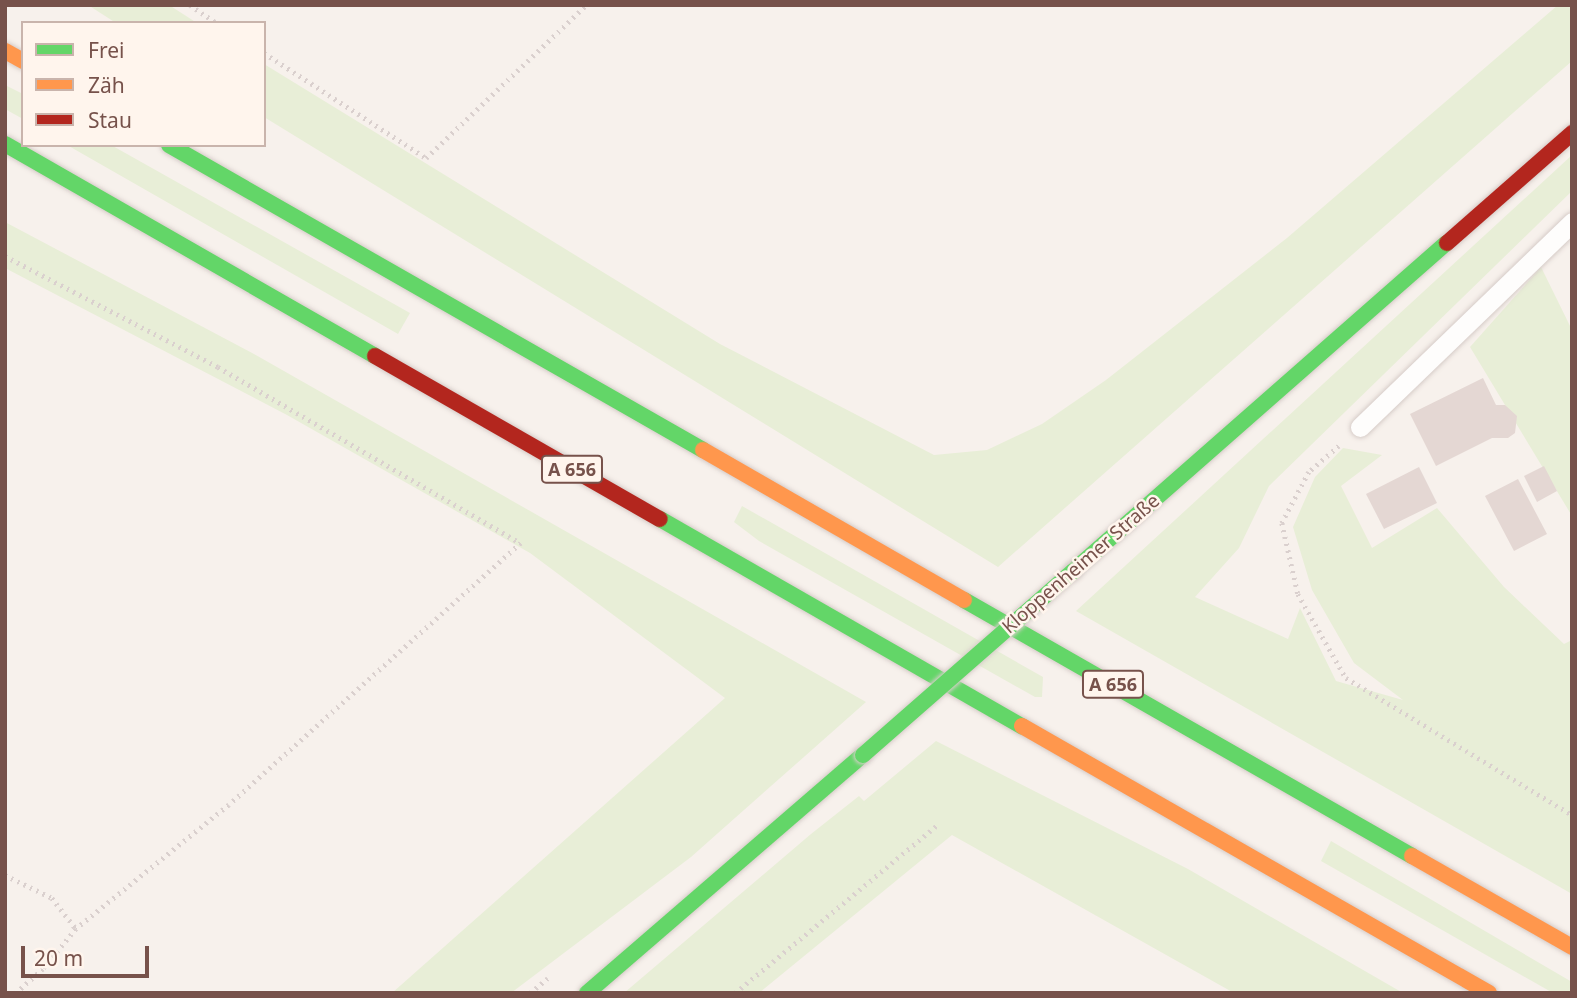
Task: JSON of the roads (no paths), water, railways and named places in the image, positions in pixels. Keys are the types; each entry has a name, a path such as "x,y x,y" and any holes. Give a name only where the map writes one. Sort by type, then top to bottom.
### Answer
{"main road":[{"path":"5,51 21,60"},
{"name":"Kloppenheimer Straße","path":"587,993 863,755 1572,133"},
{"name":"A 656","path":"5,144 1489,993"},
{"name":"A 656","path":"172,147 1572,947"},
{"path":"5,162 81,188"}],"lane":[{"path":"1360,427 1572,222"}]}
